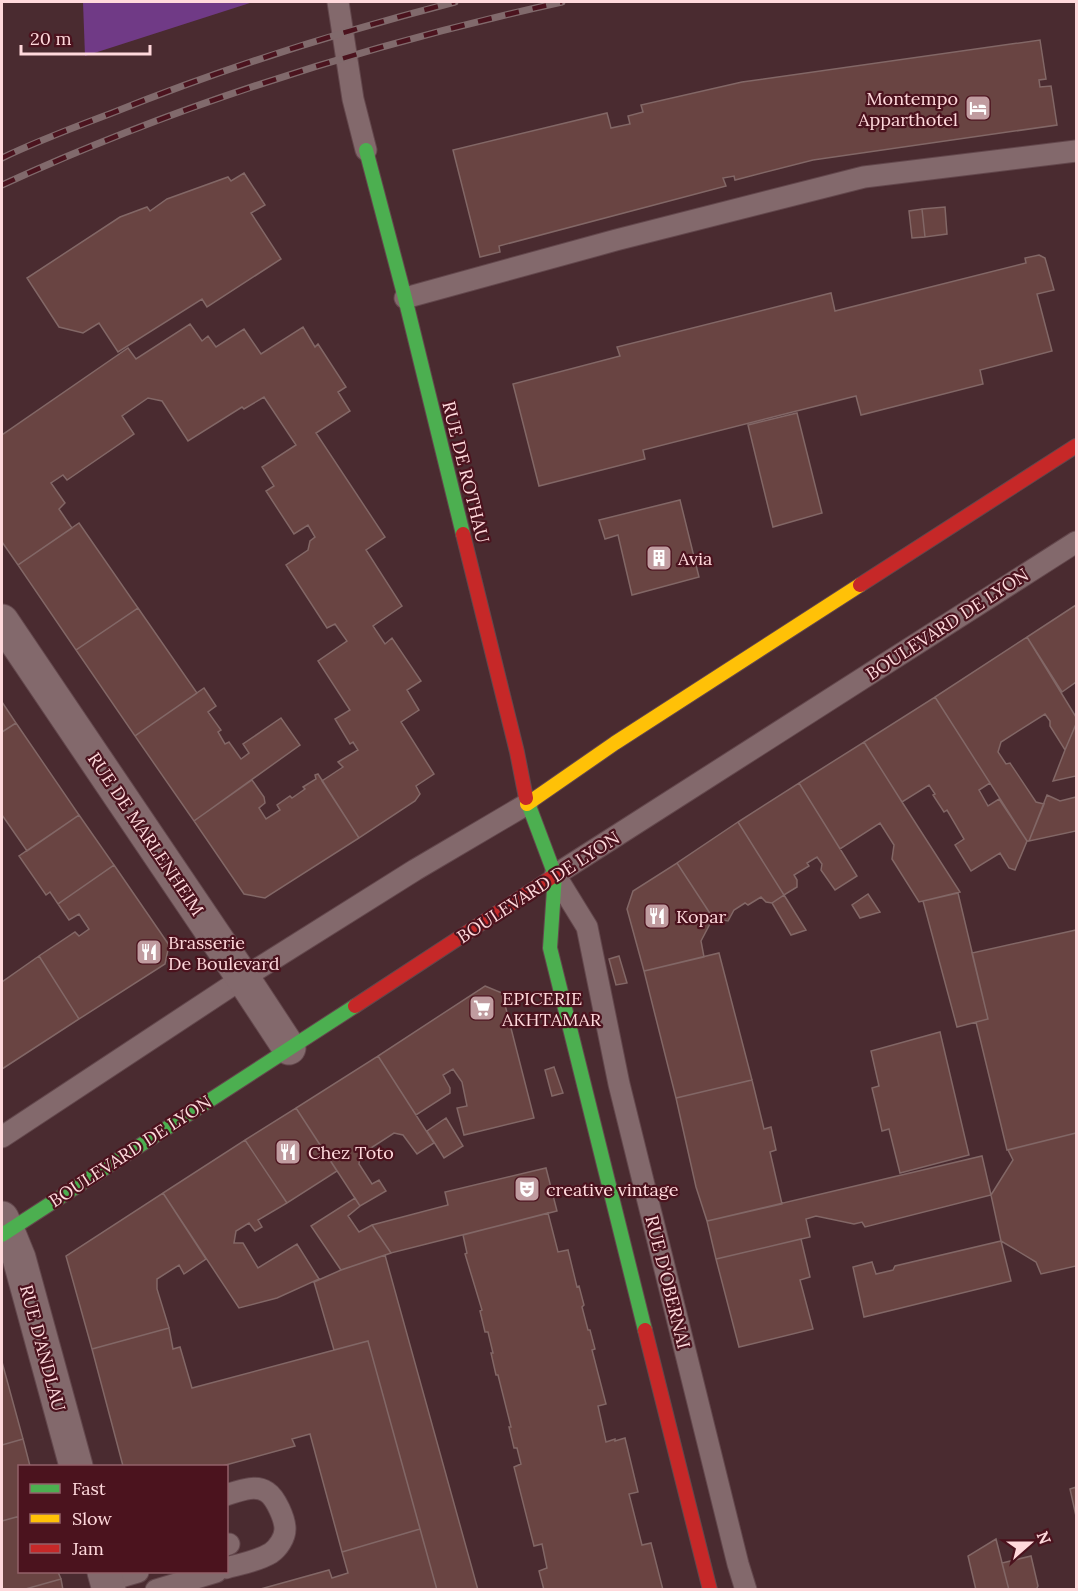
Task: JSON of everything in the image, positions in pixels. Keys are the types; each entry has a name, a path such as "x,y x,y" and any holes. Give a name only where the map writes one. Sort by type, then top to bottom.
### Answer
{"street":[{"name":"RUE DE ROTHAU","path":"366,150 405,298 517,752 527,804"},
{"path":"527,804 615,743 1077,446"},
{"name":"RUE DE MARLENHEIM","path":"2,621 289,1048"},
{"name":"RUE D'OBERNAI","path":"527,804 555,875 550,948 710,1590"},
{"name":"BOULEVARD DE LYON","path":"4,1228 289,1048 555,875"},
{"name":"RUE D'ANDLAU","path":"4,1228 19,1258 75,1465"}],"lane":[{"path":"338,2 353,99 366,150"},
{"path":"405,298 616,240 864,177 1077,151"},
{"name":"BOULEVARD DE LYON","path":"555,875 1077,542"},
{"path":"2,1137 243,978 415,870 527,804"},
{"name":"RUE D'OBERNAI","path":"555,875 587,927 619,1084 746,1590"},
{"path":"228,1494 256,1488 267,1491 276,1502 285,1529 282,1541 272,1552 228,1567"},
{"path":"106,1581 134,1573"},
{"path":"156,1590 213,1573"}],"shaded area":[{"path":"83,2 253,2 85,56"}],"building":[{"path":"1040,40 1046,79 1039,80 1040,87 1051,86 1057,125 813,160 735,180 734,176 723,178 726,186 499,246 500,252 480,257 453,150 607,113 611,128 630,124 628,116 643,112 641,105 742,82"},
{"path":"244,173 265,205 251,213 281,259 207,307 202,299 118,352 99,323 83,333 59,327 27,278 120,217 147,207 150,211 167,199 228,177 231,181"},
{"path":"945,207 947,234 925,237 922,209"},
{"path":"922,209 925,237 912,238 909,211"},
{"path":"1039,255 1045,258 1054,290 1037,294 1052,351 980,370 983,384 861,415 856,396 643,450 645,459 539,486 513,384 620,356 617,347 831,293 835,311 1026,263 1025,258"},
{"path":"190,324 202,341 208,336 216,347 244,329 261,354 303,327 315,347 318,344 346,387 338,392 350,411 316,433 385,537 366,550 402,606 373,626 385,644 392,638 421,681 407,690 419,710 401,722 434,774 416,786 420,794 415,801 359,838 322,781 343,767 338,762 358,750 353,742 350,744 335,719 350,710 318,661 347,641 335,624 327,628 286,565 308,550 310,541 315,537 308,525 294,534 266,491 274,486 262,467 296,445 264,397 244,409 242,407 188,441 162,401 148,398 122,416 134,434 67,480 63,475 51,483 65,503 59,509 72,528 18,565 2,542 2,435 128,348 136,359"},
{"path":"797,413 822,513 773,527 748,425"},
{"name":"Avia","path":"680,500 699,577 632,595 618,535 605,539 599,520"},
{"path":"79,523 138,608 76,650 18,565"},
{"path":"1076,605 1076,682 1062,692 1027,637"},
{"path":"138,608 197,693 135,736 76,650"},
{"path":"1027,637 1076,717 1076,724 1065,750 1045,714 1001,742 998,752 1006,764 1010,763 1036,802 1044,804 1029,841 935,697"},
{"path":"204,688 216,706 208,712 221,730 218,732 225,744 229,742 241,759 249,753 243,744 281,718 300,745 194,821 135,736"},
{"path":"935,697 990,783 979,790 988,806 999,799 1027,841 1015,870 1009,868 1000,853 971,871 955,845 964,839 947,810 944,812 929,785 902,802 864,742"},
{"path":"2,702 16,723 2,732"},
{"path":"16,723 79,815 27,851 2,815 2,732"},
{"path":"1076,724 1076,776 1053,781 1065,750"},
{"path":"864,742 960,892 919,902 892,859 894,845 880,823 840,849 799,783"},
{"path":"318,774 359,838 265,898 244,894 194,821 252,780 264,797 265,803 259,808 266,819 280,810 277,805 305,789 303,787 316,779 315,775"},
{"path":"799,783 857,876 835,890 821,870 822,864 817,857 807,863 809,866 794,875 797,887 784,895 738,822"},
{"path":"1047,795 1060,801 1076,797 1076,831 1029,841"},
{"path":"79,815 114,865 58,904 50,892 46,895 19,856"},
{"path":"738,822 784,895 772,903 766,902 761,897 748,905 745,903 734,910 728,921 713,918 677,863"},
{"path":"677,863 713,918 701,941 704,957 644,971 627,909 633,891"},
{"path":"114,865 169,945 165,964 79,1019 39,956 75,932 79,936 89,929 79,914 69,920 58,904"},
{"path":"958,893 988,1019 957,1027 923,901"},
{"path":"868,894 880,912 860,918 852,905"},
{"path":"784,895 806,930 791,935 772,903"},
{"path":"1076,930 1076,1133 1007,1150 976,1022 988,1019 972,953"},
{"path":"719,953 752,1080 676,1098 644,971"},
{"path":"39,956 79,1019 2,1069 2,982"},
{"path":"619,956 627,983 616,985 609,959"},
{"path":"485,986 502,993 534,1118 464,1135 457,1108 467,1106 462,1082 453,1069 443,1075 450,1088 450,1093 416,1115 378,1056"},
{"path":"940,1032 969,1155 900,1173 889,1129 882,1131 872,1088 879,1086 871,1051"},
{"path":"378,1056 434,1143 417,1154 403,1135 394,1133 360,1155 359,1164 372,1184 379,1180 386,1191 360,1206 296,1108"},
{"path":"554,1067 563,1093 552,1096 545,1070"},
{"path":"752,1080 764,1129 771,1127 776,1150 770,1152 782,1204 707,1221 696,1187 676,1098"},
{"path":"296,1108 337,1171 287,1203 245,1140"},
{"path":"446,1118 463,1146 444,1158 427,1131"},
{"path":"1076,1133 1076,1266 1041,1274 1036,1262 1001,1241 991,1195 1013,1160 1008,1150"},
{"path":"245,1140 287,1203 258,1220 262,1227 255,1231 249,1223 236,1231 234,1243 243,1243 258,1268 297,1244 319,1279 277,1298 239,1308 163,1193"},
{"path":"982,1156 991,1195 865,1227 862,1222 854,1224 816,1216 806,1219 810,1237 716,1259 707,1221"},
{"path":"546,1168 557,1211 391,1253 372,1225 448,1205 445,1192"},
{"path":"163,1193 206,1259 184,1274 179,1265 157,1279 157,1289 169,1328 92,1349 66,1256"},
{"path":"355,1198 360,1206 348,1216 359,1232 372,1225 391,1253 341,1270 311,1226"},
{"path":"548,1213 558,1252 568,1250 584,1305 582,1307 595,1349 592,1350 606,1404 598,1406 606,1442 625,1438 638,1492 629,1494 642,1545 651,1543 663,1590 544,1590 539,1571 547,1568 542,1544 534,1546 514,1467 521,1464 517,1448 514,1448 488,1332 485,1332 480,1311 482,1310 465,1254 467,1253 463,1235"},
{"path":"801,1239 810,1277 800,1280 813,1329 739,1347 716,1259"},
{"path":"1001,1241 1011,1281 864,1317 853,1267 872,1262 876,1274 893,1270 895,1266"},
{"path":"385,1255 478,1590 437,1590 368,1341 334,1350 314,1282"},
{"path":"169,1328 173,1349 180,1347 192,1388 368,1341 420,1529 342,1552 310,1434 292,1439 295,1446 226,1465 123,1465 92,1349"},
{"path":"2,1362 23,1439 2,1445"},
{"path":"23,1439 30,1465 18,1465 18,1517 2,1521 2,1445"},
{"path":"1076,1487 1076,1516 1070,1489"},
{"path":"18,1517 18,1573 58,1573 61,1579 22,1590 2,1590 2,1521"},
{"path":"420,1529 437,1590 257,1590 329,1570 332,1578 348,1573 342,1552"},
{"path":"996,1539 1009,1590 976,1590 968,1556"},
{"path":"1031,1556 1038,1586 1036,1590 1009,1590 1002,1563"},
{"path":"61,1579 63,1590 22,1590"}],"railway":[{"path":"2,158 70,129 239,66 325,38 455,2"},
{"path":"2,185 137,128 277,79 419,37 562,2"}],"traffic: fast":[{"path":"366,150 463,534"},
{"path":"526,798 555,875 550,948 645,1330"},
{"path":"2,1235 355,1006"}],"traffic: slow":[{"path":"527,804 615,743 860,585"}],"traffic: jam":[{"path":"860,585 1076,446"},
{"path":"463,534 517,752 526,798"},
{"path":"355,1006 555,875"},
{"path":"645,1330 710,1590"}],"place":[{"name":"Montempo Apparthotel","path":"978,108"},
{"name":"Avia","path":"659,558"},
{"name":"Kopar","path":"657,916"},
{"name":"Brasserie De Boulevard","path":"149,952"},
{"name":"EPICERIE AKHTAMAR","path":"482,1008"},
{"name":"Chez Toto","path":"288,1152"},
{"name":"creative vintage","path":"527,1189"}]}
